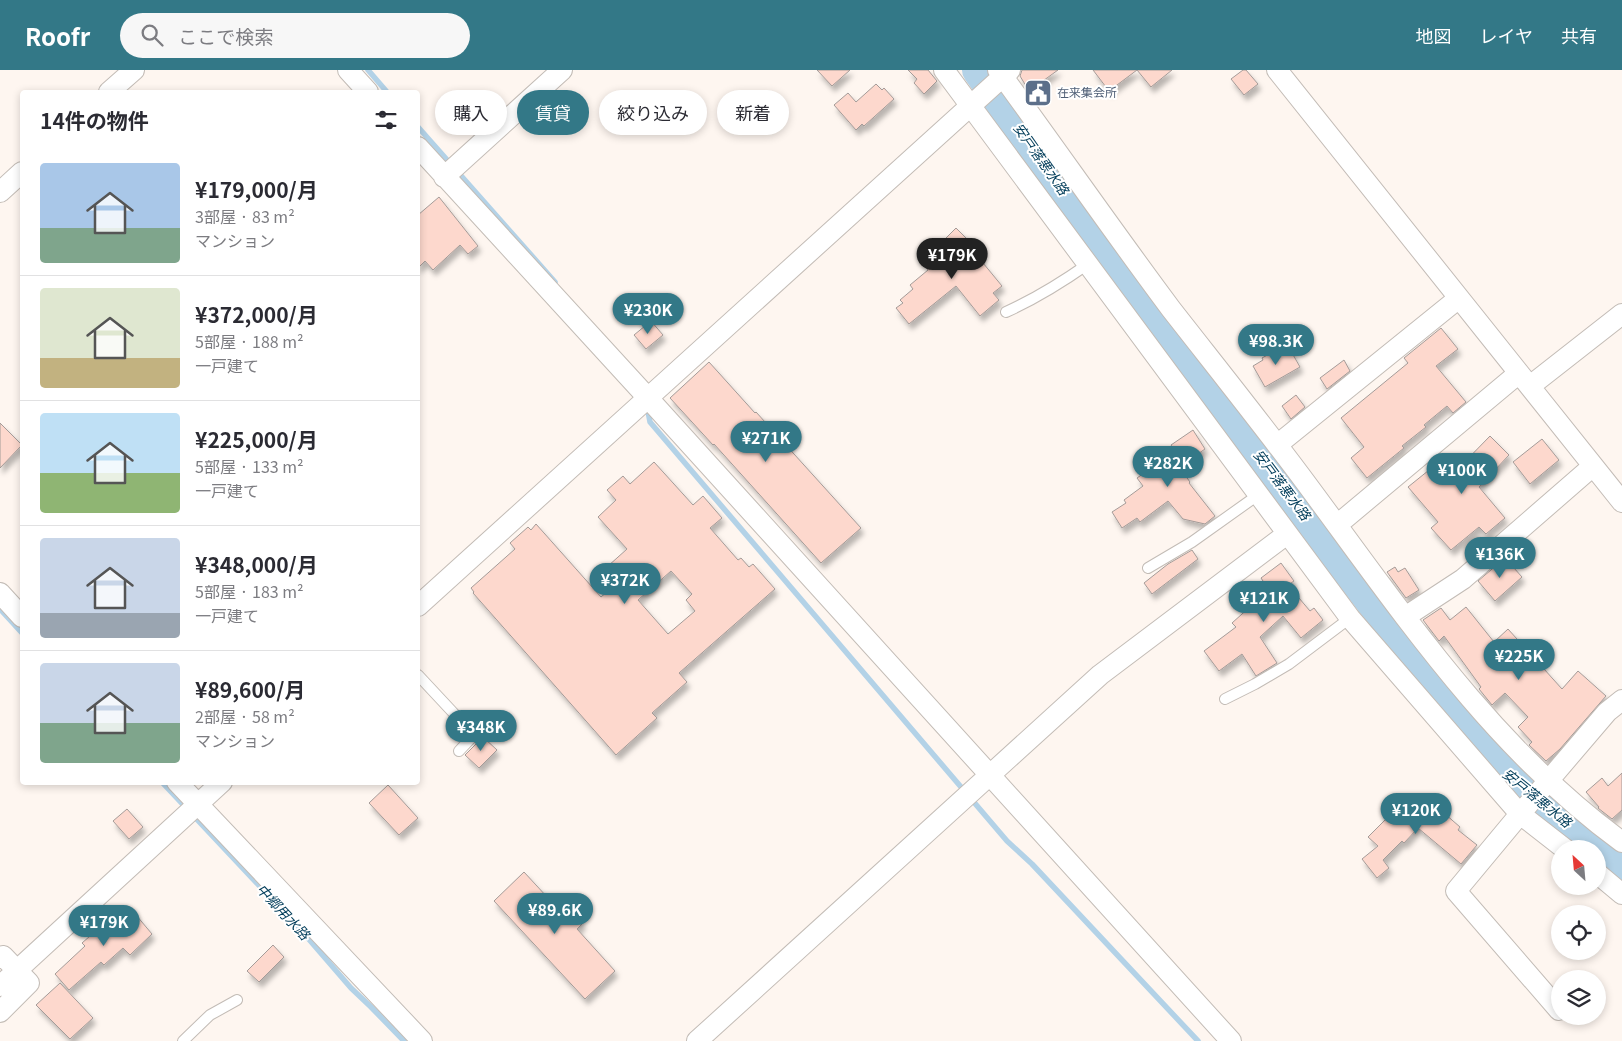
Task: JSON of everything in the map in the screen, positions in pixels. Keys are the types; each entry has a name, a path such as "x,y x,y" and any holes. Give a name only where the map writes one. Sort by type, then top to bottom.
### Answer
{"street":[{"path":"112,90 134,70"},
{"path":"348,70 366,90"},
{"path":"444,177 562,70"},
{"path":"944,70 974,101 1088,264 1350,618 1522,810 1555,840"},
{"path":"1277,70 1622,502"},
{"path":"420,604 1002,74 1170,308 1474,704 1546,783 1622,842"},
{"path":"420,149 1232,1041"},
{"path":"0,192 20,174"},
{"path":"1277,445 1459,298"},
{"path":"1337,525 1524,380 1622,314"},
{"path":"1405,616 1463,579 1593,466"},
{"path":"697,1041 1100,675 1287,534"},
{"path":"0,593 20,615"},
{"path":"1551,1001 1456,892 1522,810 1607,712 1622,700"},
{"path":"180,785 422,1041"},
{"path":"0,986 219,785"},
{"path":"1606,881 1622,894"},
{"path":"0,958 3,956 29,983 0,1012"}],"lane":[{"path":"1006,312 1055,287 1088,264"},
{"path":"1148,568 1192,542 1258,495"},
{"path":"1226,699 1289,664 1350,618"},
{"path":"420,677 474,735 459,751"},
{"path":"183,1041 210,1016 238,1000"}],"building":[{"path":"817,70 850,70 832,86"},
{"path":"908,70 928,70 937,81 924,94 914,83 917,79"},
{"path":"1022,70 1058,70 1029,91 1020,76"},
{"path":"1093,70 1137,70 1109,91"},
{"path":"1137,70 1172,70 1151,87"},
{"path":"1243,70 1246,70 1258,84 1244,95 1231,79"},
{"path":"876,84 882,90 884,88 894,99 864,126 862,124 856,130 834,105 848,93 856,102"},
{"path":"439,197 478,246 468,254 460,245 433,270 425,261 420,266 420,213"},
{"path":"956,228 974,246 972,247 974,252 1002,286 993,293 999,300 980,316 956,286 909,324 896,308 903,303 900,300 913,289 910,285 928,270 926,267 950,247 944,240"},
{"path":"651,321 663,335 646,349 634,335"},
{"path":"1441,328 1458,349 1436,366 1466,402 1453,413 1447,406 1424,425 1426,427 1402,446 1404,448 1367,478 1351,458 1364,447 1341,418 1408,363 1404,358"},
{"path":"1287,344 1300,367 1265,387 1253,366 1263,360 1262,358"},
{"path":"1344,360 1350,371 1327,389 1320,378"},
{"path":"709,362 861,528 821,563 670,398"},
{"path":"1296,395 1305,407 1291,419 1282,406"},
{"path":"0,423 20,443 20,447 0,468"},
{"path":"1193,430 1205,449 1179,467 1215,516 1205,524 1183,519 1168,501 1140,522 1137,518 1122,528 1112,512 1126,503 1124,500 1143,486 1137,478 1175,451 1171,445"},
{"path":"1490,436 1509,455 1479,487 1505,518 1486,534 1479,527 1451,550 1431,528 1438,522 1408,487 1439,462 1451,476"},
{"path":"1542,439 1559,460 1530,484 1513,462"},
{"path":"654,462 693,505 703,496 722,518 710,528 738,560 741,558 749,567 753,564 775,589 679,673 687,682 652,713 657,718 616,755 473,593 471,588 515,549 510,543 528,527 531,530 536,524 601,597 621,580 608,566 627,549 598,517 616,500 607,490 623,476 630,484","holes":["671,571 692,594 686,600 695,611 668,634 638,600"]},
{"path":"1192,550 1198,559 1152,594 1144,583 1168,564"},
{"path":"1505,558 1522,577 1495,601 1478,581"},
{"path":"1281,563 1294,581 1288,585 1310,611 1314,608 1323,620 1301,638 1283,616 1260,637 1277,663 1256,676 1242,654 1219,671 1204,651 1236,627 1232,623 1252,605 1248,601 1263,587 1260,584 1263,581 1261,578"},
{"path":"1395,567 1398,572 1405,568 1419,590 1406,598 1387,572"},
{"path":"1466,607 1494,642 1508,629 1562,689 1578,671 1606,696 1560,749 1546,761 1529,745 1532,742 1518,727 1528,717 1505,693 1492,705 1479,689 1481,687 1444,636 1439,641 1423,620 1441,608 1450,620"},
{"path":"483,737 497,750 479,768 465,755"},
{"path":"1622,773 1622,810 1612,819 1598,808 1586,792 1602,778 1608,786"},
{"path":"388,785 418,818 399,835 369,803"},
{"path":"1399,799 1419,819 1427,809 1432,813 1437,807 1460,827 1458,830 1477,845 1461,864 1418,828 1404,843 1402,841 1383,860 1389,868 1377,878 1362,859 1378,846 1368,837 1389,816 1386,813"},
{"path":"127,809 143,827 129,839 113,821"},
{"path":"524,872 560,911 566,905 583,923 577,929 615,971 585,999 494,901"},
{"path":"130,912 134,917 136,915 152,934 130,955 123,948 104,965 101,962 69,990 55,974 85,946 82,943 113,916 119,922"},
{"path":"273,945 284,957 259,982 247,971"},
{"path":"60,983 93,1018 70,1039 36,1005"}],"waterway":[{"path":"368,70 385,90"},
{"name":"安戸落悪水路","path":"978,70 1153,317 1502,772 1622,867"},
{"path":"420,129 555,282"},
{"path":"647,406 650,422 1007,841 1032,864 1198,1041"},
{"name":"中郷用水路","path":"0,609 20,631"},
{"name":"中郷用水路","path":"165,785 300,929 351,988 404,1041"}],"place":[{"name":"在来集会所","path":"1038,93"}]}
